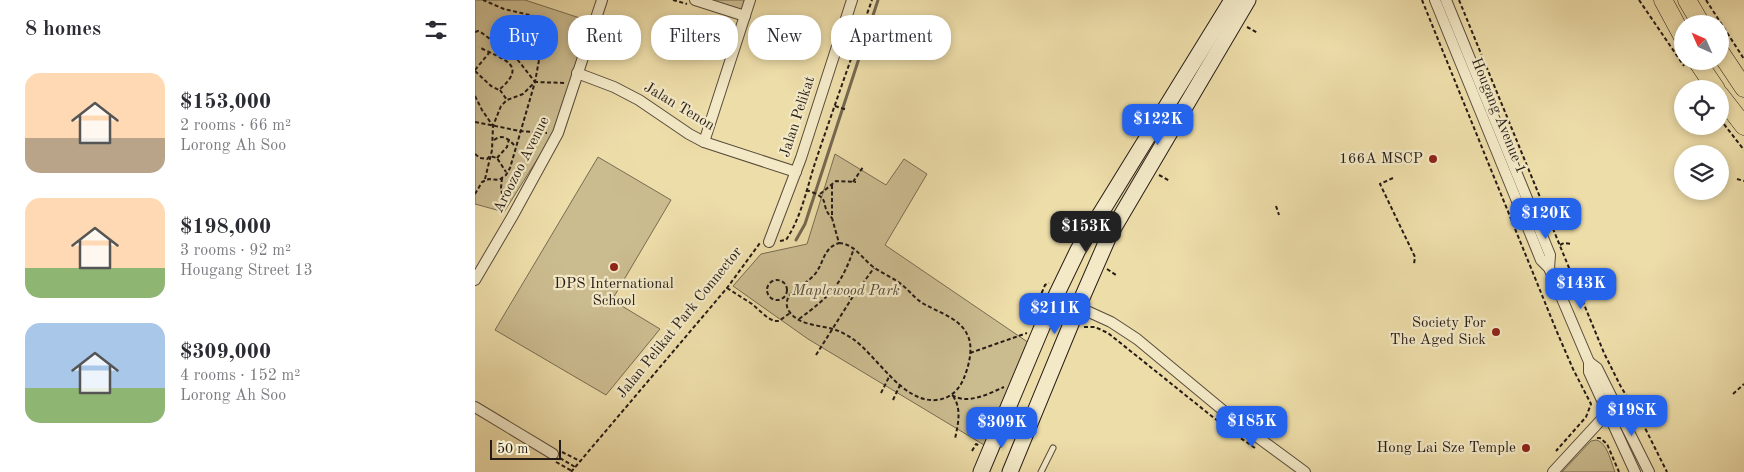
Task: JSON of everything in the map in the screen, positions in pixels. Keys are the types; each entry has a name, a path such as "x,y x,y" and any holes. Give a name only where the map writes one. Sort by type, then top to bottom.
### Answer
{"highway":[{"path":"1663,0 1674,20"},
{"path":"1687,0 1696,15"},
{"path":"1729,66 1744,88"},
{"path":"1697,70 1707,80"},
{"path":"1729,107 1744,126"}],"main road":[{"path":"981,472 1039,333 1077,250 1232,0"},
{"path":"1010,472 1109,236 1248,0"},
{"path":"1107,201 1115,194 1121,193 1125,198 1124,209"}],"street":[{"name":"Aroozoo Avenue","path":"475,280 559,133 601,0"},
{"path":"695,0 745,16"},
{"path":"705,142 750,0"},
{"name":"Jalan Pelikat","path":"769,242 796,172 852,0"},
{"name":"Hougang Avenue 1","path":"1435,0 1541,260 1549,268 1589,362 1589,372 1635,472"},
{"name":"Hougang Avenue 1","path":"1446,0 1550,255 1549,268"},
{"name":"Jalan Tenon","path":"577,73 635,97 689,134 705,142 796,172"},
{"path":"1078,307 1111,322 1137,339 1237,422 1305,472"},
{"name":"Hougang Avenue 1","path":"1589,362 1597,368 1616,404 1646,471"},
{"path":"1553,472 1616,404"},
{"path":"475,407 553,454"}],"lane":[{"path":"1041,472 1053,448"}],"path":[{"path":"483,0 504,9 526,15"},
{"name":"Jalan Pelikat Park Connector","path":"571,472 727,288 759,243 786,240 801,210 806,190 872,0"},
{"path":"1422,0 1557,332 1591,404 1586,417 1556,451"},
{"path":"1459,0 1604,353 1667,472"},
{"path":"1639,0 1674,43"},
{"path":"1706,0 1744,59"},
{"path":"1248,27 1258,33"},
{"path":"475,32 478,31 490,39"},
{"path":"479,47 512,66 514,72 510,80 499,90"},
{"path":"489,52 475,71 496,90 499,90 507,100"},
{"path":"518,60 523,64 535,82"},
{"path":"485,179 499,180 510,168 535,82 539,60"},
{"path":"475,194 481,182 485,179 493,140 493,126 501,106 507,100 523,94 535,82 568,83"},
{"path":"475,96 493,126"},
{"path":"835,106 847,110"},
{"path":"475,122 520,131 550,134"},
{"path":"1729,131 1744,150"},
{"path":"493,140 503,136 509,139 516,147"},
{"path":"497,158 507,147 509,139"},
{"path":"475,154 480,158 487,159 490,156 497,158 507,173"},
{"path":"820,194 837,181 855,182 863,167"},
{"path":"1159,175 1170,181"},
{"path":"502,178 502,201 507,214"},
{"path":"1393,178 1380,184 1415,257 1414,264"},
{"path":"1737,179 1744,181"},
{"path":"832,185 832,218 839,243"},
{"path":"806,190 820,194 832,218"},
{"path":"1276,206 1279,215"},
{"path":"839,243 850,245 853,248 875,268 901,283 923,304 941,312 956,322 966,332 970,353 963,380 953,395 939,400 929,400 917,396 900,385 853,339 831,329 814,326 799,320 790,313 787,304 789,297 814,276 829,248 839,243"},
{"path":"1559,245 1565,243 1573,244"},
{"path":"799,320 836,287 846,269 853,248"},
{"path":"816,355 852,298 875,268"},
{"path":"773,280 780,280 787,288 785,295 777,300 770,298 767,292 768,285 773,280"},
{"path":"836,287 852,298"},
{"path":"727,288 752,304 773,321 779,320 790,313"},
{"path":"785,295 789,297"},
{"path":"1077,330 1095,327 1108,333 1229,430 1259,451"},
{"path":"970,353 1030,332 1039,333"},
{"path":"881,393 890,375"},
{"path":"953,395 962,400 971,399 1019,381"},
{"path":"1733,394 1744,384"},
{"path":"893,400 900,385"},
{"path":"953,395 959,410 955,439"},
{"path":"1600,438 1607,444 1619,472"},
{"path":"553,454 575,468"}],"green space":[{"path":"475,0 525,0 571,15 568,15 568,60 577,60 555,131 504,212 475,204"},
{"path":"710,0 745,0 742,10"},
{"name":"Maplewood Park","path":"835,154 886,185 904,159 927,174 885,245 1032,345 989,448 808,339 733,286 761,254 807,244"},
{"path":"598,157 671,200 612,300 660,329 606,395 495,330"},
{"path":"1596,440 1606,448 1615,472 1562,472 1591,441"}],"waterway":[{"path":"796,240 805,224 878,0"}],"place":[{"name":"166A MSCP","path":"1433,159"},
{"name":"DPS International School","path":"614,267"},
{"name":"Society For The Aged Sick","path":"1496,332"},
{"name":"Hong Lai Sze Temple","path":"1526,448"}]}
